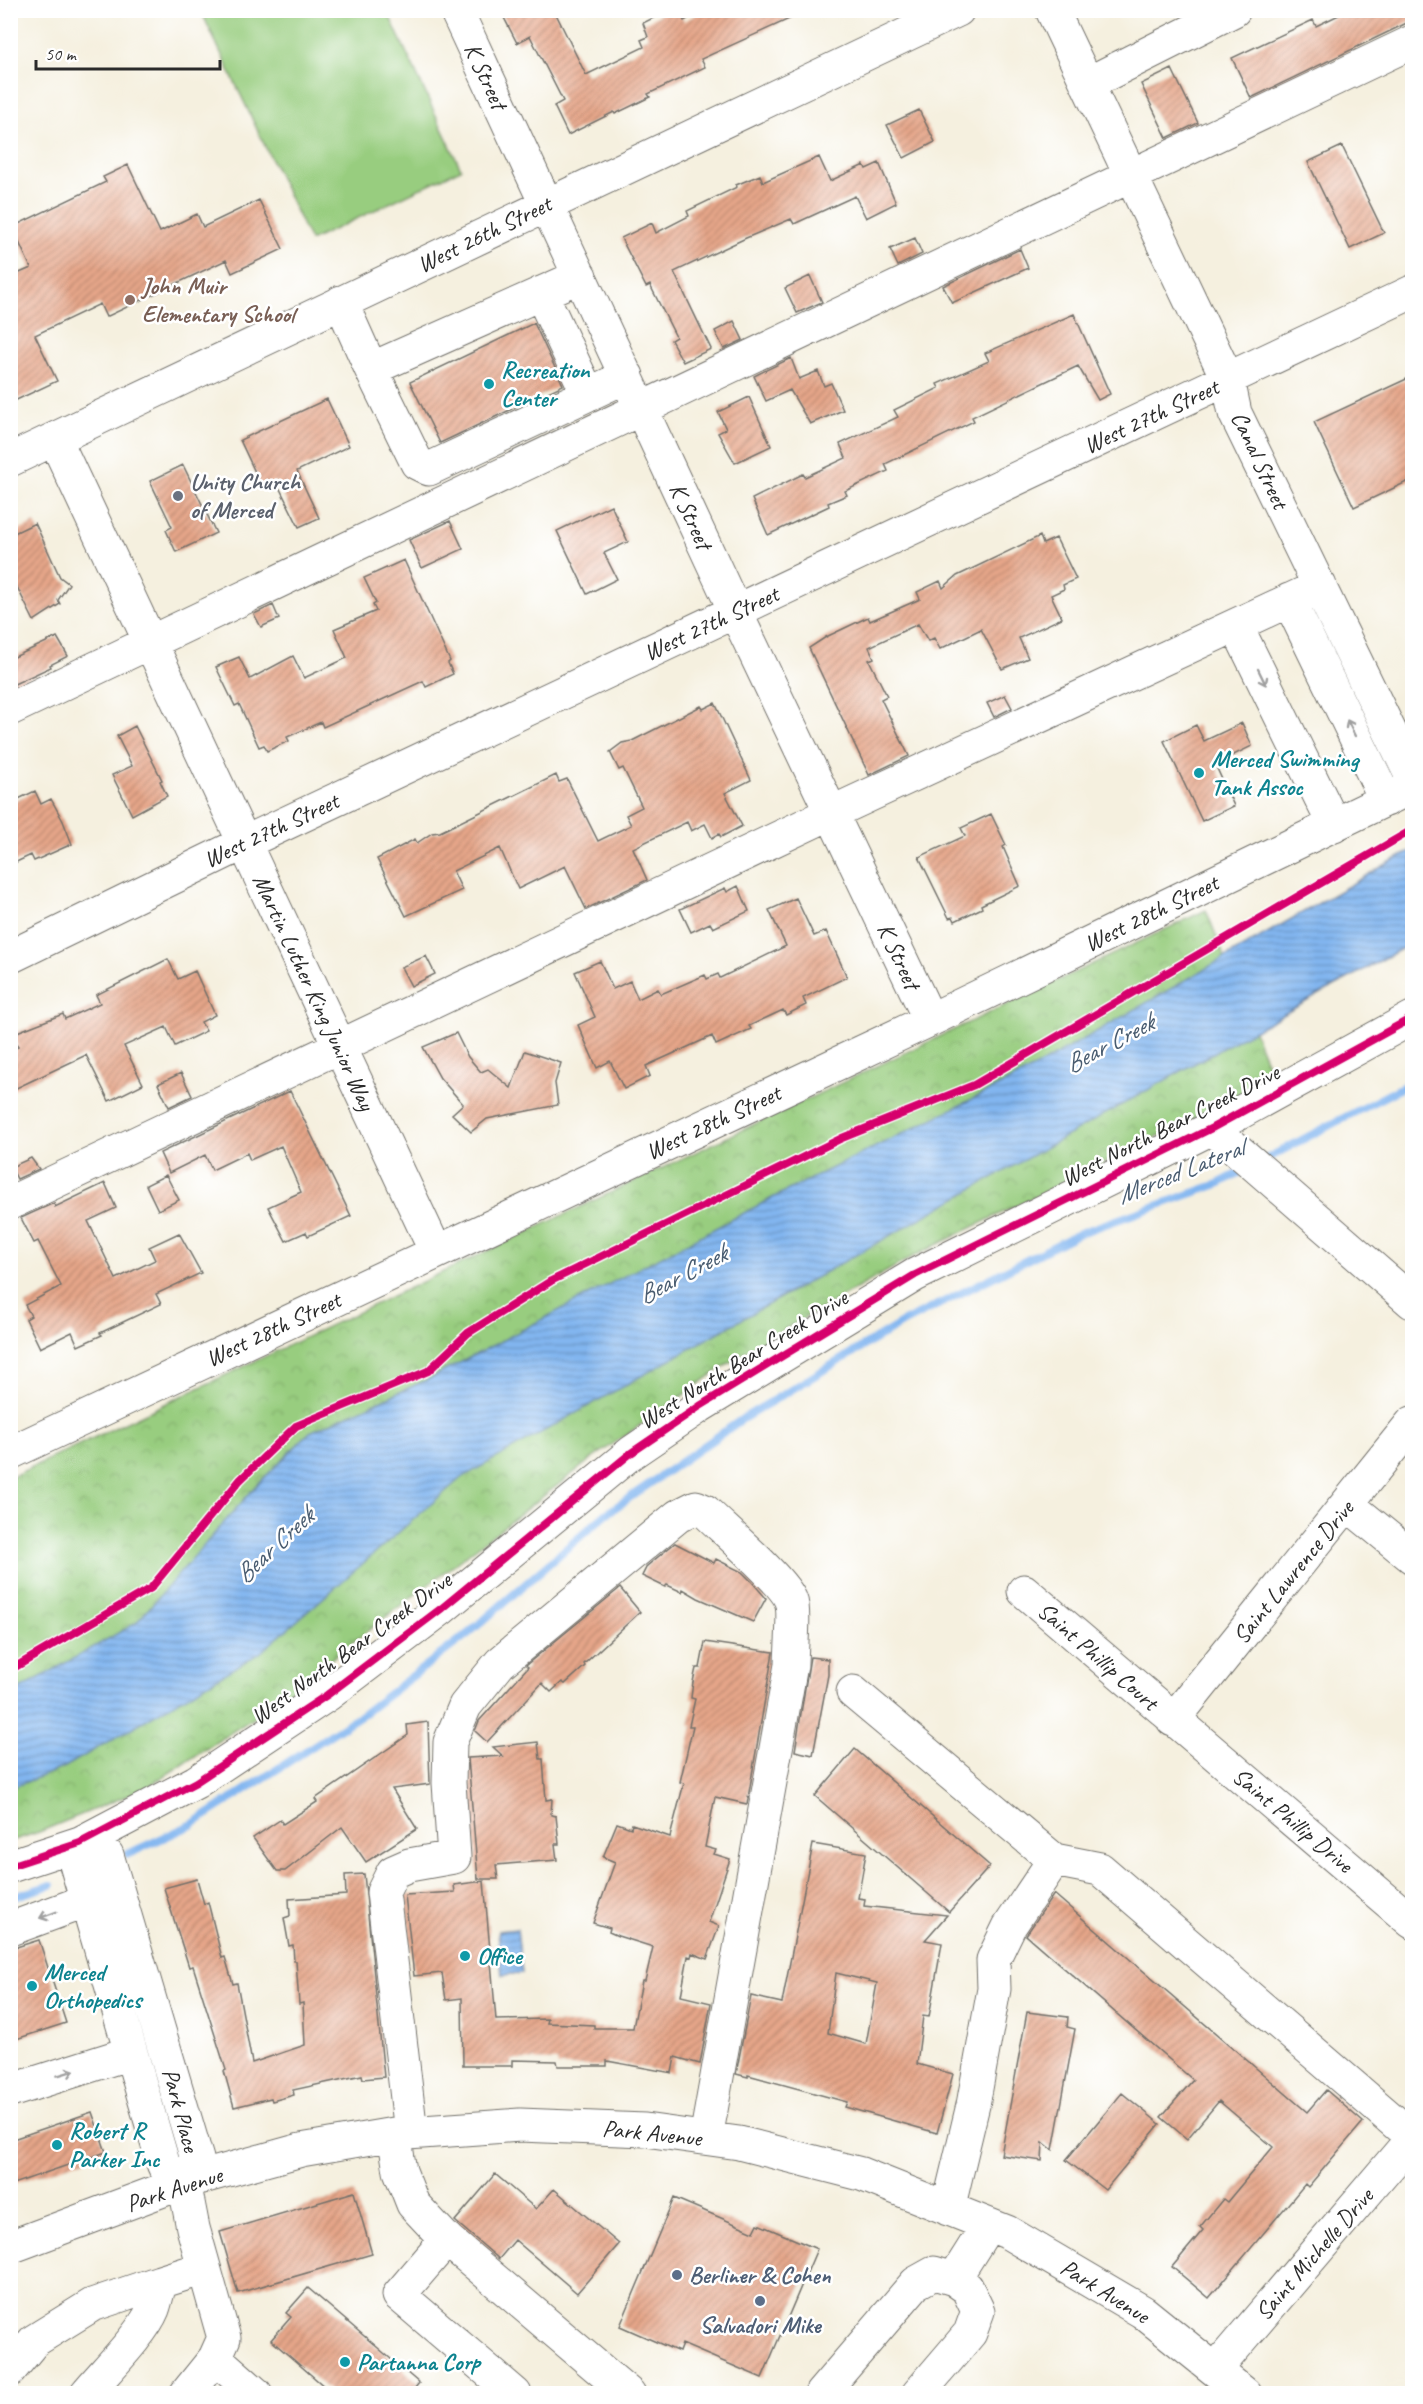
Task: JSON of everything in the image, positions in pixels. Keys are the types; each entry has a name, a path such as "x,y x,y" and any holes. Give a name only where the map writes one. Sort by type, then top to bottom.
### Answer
{"street":[{"name":"K Street","path":"456,10 735,611 930,1020"},
{"name":"West 26th Street","path":"10,460 958,10"},
{"name":"Canal Street","path":"1052,10 1228,380 1235,413 1413,777"},
{"path":"1087,84 1234,10"},
{"path":"10,709 151,644 1413,42"},
{"path":"372,369 580,276"},
{"name":"West 27th Street","path":"10,957 244,843 1413,292"},
{"path":"541,293 588,394"},
{"path":"341,302 417,462 429,470 627,376"},
{"name":"Martin Luther King Junior Way","path":"55,439 435,1252"},
{"path":"10,1203 831,813 1320,586"},
{"path":"1289,600 1399,793"},
{"path":"1236,625 1334,825"},
{"name":"West 28th Street","path":"10,1453 930,1020 1399,793"},
{"name":"West North Bear Creek Drive","path":"10,1866 80,1843 196,1782 327,1695 442,1608 631,1453 700,1406 915,1275 1219,1134 1413,1018"},
{"path":"1219,1134 1413,1302"},
{"name":"Saint Lawrence Drive","path":"1173,1720 1413,1424"},
{"path":"1347,1504 1413,1557"},
{"path":"620,2391 447,2239 413,2204 400,2170 402,2133 383,1892 393,1872 409,1865 454,1857 449,1783 450,1742 465,1706 500,1663 678,1516 696,1506 705,1511 777,1580 791,1601 792,1620 791,1665 706,2138"},
{"name":"Saint Phillip Court","path":"1024,1591 1173,1720"},
{"path":"853,1692 1054,1860 1100,1869 1413,2138"},
{"name":"Saint Phillip Drive","path":"1173,1720 1413,1922"},
{"name":"Park Place","path":"80,1843 107,1855 121,1902 197,2159 184,2182 164,2166 75,1861 80,1843"},
{"path":"948,2209 974,2105 994,1989 993,1960 1009,1927 1054,1860"},
{"path":"10,1929 88,1906 121,1902"},
{"path":"109,1979 140,1967"},
{"path":"10,2091 130,2053"},
{"name":"Park Avenue","path":"10,2247 184,2182 301,2151 402,2133 520,2125 645,2130 739,2143 861,2174 1007,2232 1143,2312 1228,2384"},
{"name":"Saint Michelle Drive","path":"1228,2384 1413,2138"},
{"path":"184,2182 193,2228 224,2338 216,2358 186,2394"},
{"path":"954,2279 988,2225"},
{"path":"447,2239 399,2295 515,2394"},
{"path":"10,2370 34,2341 92,2305 204,2268"},
{"path":"821,2394 916,2283 934,2273 954,2279 967,2288 978,2311 970,2333 918,2394"},
{"path":"86,2394 125,2349 153,2310 160,2282"},
{"path":"216,2358 256,2394"}],"green space":[{"path":"201,11 387,11 461,169 310,241"},
{"path":"1206,910 1272,1077 1185,1123 914,1256 748,1350 593,1458 258,1715 146,1788 39,1832 11,1841 11,1477"}],"water":[{"name":"Bear Creek","path":"1412,851 1412,943 461,1478 260,1653 65,1767 11,1788 11,1694 136,1623 256,1486 310,1432 431,1378 778,1195 1025,1073"},
{"path":"517,1929 522,1973 502,1975 498,1931"}],"building":[{"path":"500,10 554,10 586,75 644,47 641,40 648,37 643,23 669,10 679,10 684,21 705,10 809,10 701,59 705,67 648,94 650,97 568,135 554,106 563,101 530,36 517,43"},
{"path":"1349,10 1413,10 1413,20 1251,98 1232,58 1313,20 1316,26"},
{"path":"1172,69 1198,123 1167,138 1141,84"},
{"path":"919,110 935,142 904,158 887,125"},
{"path":"1342,146 1384,233 1350,249 1308,162"},
{"path":"819,157 830,181 864,165 866,169 879,163 896,203 866,218 855,196 794,224 791,219 674,272 711,349 683,362 671,340 676,337 650,285 646,287 621,238 652,223 656,233 689,216 687,211 737,187 736,185 760,175 763,182"},
{"path":"128,165 160,232 197,214 203,227 259,200 283,249 232,273 226,260 106,317 100,304 35,335 57,381 10,403 10,277 31,268 12,227 106,182 103,177"},
{"path":"915,238 922,254 898,266 890,249"},
{"path":"1020,249 1028,268 952,303 943,286"},
{"path":"810,276 822,302 797,313 785,288"},
{"path":"1074,314 1110,394 1098,400 1078,366 972,417 974,421 885,464 888,471 845,491 847,495 828,503 829,506 768,535 752,499 803,474 805,477 846,458 840,444 898,417 894,410 939,388 937,384 989,361 985,353"},
{"path":"734,321 743,340 724,349 715,331"},
{"name":"Recreation Center","path":"534,323 563,385 440,443 410,382"},
{"path":"791,358 799,379 818,371 824,386 831,383 843,410 810,424 790,390 766,401 754,376"},
{"path":"1413,376 1413,479 1354,507 1314,422"},
{"path":"749,397 771,446 735,463 718,433 726,429 718,412"},
{"path":"327,399 349,446 297,471 319,518 299,527 276,481 262,487 240,440"},
{"name":"Unity Church of Merced","path":"183,465 216,533 176,552 166,530 172,527 150,481"},
{"path":"611,505 628,542 604,553 617,579 587,594 557,531"},
{"path":"450,521 463,549 422,568 409,540"},
{"path":"35,523 60,577 69,584 58,600 60,604 34,621 17,587 10,590 10,535"},
{"path":"1040,536 1043,544 1056,538 1076,579 1063,585 1064,589 1051,595 1062,618 1019,638 1028,658 1002,669 981,629 940,649 934,638 928,641 918,624 869,647 874,658 869,660 887,696 881,699 909,756 869,775 809,648 826,637 868,617 870,621 920,599 917,592 940,581 943,588 957,576"},
{"path":"404,560 450,661 448,663 453,674 426,687 423,681 323,727 321,722 287,737 289,741 267,751 264,745 259,747 239,704 235,706 216,667 239,657 250,679 293,656 304,678 347,658 334,629 376,611 373,605 376,603 364,578"},
{"path":"273,605 279,619 261,627 254,614"},
{"path":"57,637 68,656 50,665 51,667 10,686 10,659"},
{"path":"1005,695 1012,708 994,717 987,703"},
{"path":"715,703 751,780 725,793 742,826 721,837 719,834 712,838 705,824 691,831 687,822 633,848 647,880 586,909 565,866 518,889 500,848 453,871 462,890 406,916 377,859 415,839 417,843 432,833 440,832 556,775 559,782 567,779 598,841 631,825 626,815 642,807 623,768 619,770 610,752 622,743 632,741 701,706 703,709"},
{"name":"Merced Swimming Tank Assoc","path":"1242,723 1252,746 1215,764 1234,806 1202,821 1164,741 1196,725 1204,741"},
{"path":"135,726 162,780 160,781 167,796 132,815 112,775 132,766 117,736"},
{"path":"35,791 41,804 51,799 72,844 34,861 31,855 10,865 10,818 14,817 10,803"},
{"path":"991,814 1006,845 1003,847 1020,886 955,921 953,917 949,918 919,857 965,836 961,828"},
{"path":"738,886 749,911 713,928 710,923 691,932 680,909 725,888 727,892"},
{"path":"796,898 814,936 826,931 847,977 803,998 806,1005 786,1015 783,1010 749,1026 751,1029 716,1045 712,1036 646,1066 650,1076 624,1089 610,1061 597,1068 578,1025 595,1017 575,972 600,961 613,989 630,981 638,999 658,989 661,994 705,975 707,979 718,974 720,978 786,946 769,910"},
{"path":"426,956 435,974 411,986 401,967"},
{"path":"168,959 178,979 195,971 215,1015 201,1022 206,1031 175,1046 166,1027 124,1046 143,1084 109,1101 86,1055 10,1091 10,1050 18,1047 12,1034 63,1014 65,1019 100,1003 96,995"},
{"path":"456,1033 468,1057 481,1072 488,1069 511,1088 525,1051 561,1063 555,1083 558,1105 487,1119 471,1132 452,1114 463,1104 440,1078 423,1047"},
{"path":"181,1073 192,1096 169,1107 158,1084"},
{"path":"290,1091 351,1216 308,1236 306,1232 286,1241 268,1207 301,1192 281,1146 250,1160 247,1153 212,1170 205,1155 169,1173 160,1153"},
{"path":"31,1158 39,1169 17,1179 11,1167"},
{"path":"166,1175 179,1200 158,1210 146,1185"},
{"path":"105,1183 116,1208 88,1221 116,1279 155,1260 149,1247 179,1233 201,1273 156,1294 161,1304 100,1333 102,1335 78,1346 72,1332 40,1348 26,1319 31,1316 25,1305 61,1286 38,1241 34,1243 21,1218 54,1203 55,1207"},
{"path":"675,1543 714,1563 716,1559 742,1572 752,1582 766,1598 753,1622 683,1589 682,1592 667,1585 665,1587 642,1576 647,1566"},
{"path":"620,1588 640,1612 565,1684 562,1682 551,1692 542,1683 487,1742 475,1731 479,1721 528,1667 526,1665"},
{"path":"705,1642 773,1652 747,1804 715,1797 705,1847 716,1850 714,1854 730,1859 709,1922 719,1926 707,1959 692,1953 691,1957 688,1956 681,1996 711,2003 700,2064 675,2057 672,2073 607,2061 607,2066 558,2066 557,2061 512,2060 512,2066 463,2066 462,1998 446,2000 442,1973 414,1976 405,1895 455,1892 454,1885 484,1881 496,2020 548,2019 547,2023 594,2025 594,2028 633,2028 642,1981 645,1981 653,1947 618,1936 609,1932 610,1928 593,1923 615,1862 603,1857 617,1823 631,1828 632,1824 670,1837 684,1783 680,1782 693,1726 689,1726 695,1699 691,1698 693,1682 696,1668 700,1668"},
{"path":"810,1657 828,1659 828,1675 813,1755 795,1751"},
{"path":"428,1722 430,1784 392,1789 417,1829 366,1862 342,1827 285,1871 277,1871 253,1838 280,1820 283,1824 317,1802 315,1799 408,1735 407,1725"},
{"path":"538,1742 540,1759 543,1759 546,1800 552,1799 551,1815 556,1816 559,1844 555,1844 557,1860 496,1865 498,1879 478,1879 468,1758 503,1756 493,1747"},
{"path":"855,1749 990,1866 949,1912 815,1796"},
{"path":"813,1844 866,1853 858,1898 865,1899 864,1906 947,1915 925,1940 942,1943 929,2017 923,2016 917,2064 953,2074 937,2133 845,2107 847,2102 748,2075 748,2077 736,2074 751,1996 782,2003","holes":["836,1973 877,1983 866,2044 828,2033"]},
{"path":"364,1874 384,2077 363,2079 362,2075 293,2090 294,2095 272,2101 271,2098 234,2107 224,2071 226,2070 193,1966 189,1967 164,1888 197,1879 204,1904 208,1902 222,1958 225,1957 233,1984 237,1983 252,2063 305,2045 303,2003 299,2004 296,1961 294,1961 293,1945 289,1946 284,1918 290,1916 289,1899 346,1895 345,1875"},
{"path":"1054,1894 1307,2112 1326,2090 1363,2122 1308,2187 1305,2184 1209,2298 1172,2267 1203,2230 1200,2227 1223,2199 1227,2202 1273,2147 1219,2101 1187,2139 1161,2117 1193,2080 1026,1935"},
{"name":"Merced Orthopedics","path":"39,1940 66,2023 10,2041 10,1949"},
{"path":"1027,2012 1068,2017 1067,2027 1075,2029 1053,2150 1043,2142 1042,2161 1001,2155"},
{"path":"1122,2093 1160,2124 1105,2190 1066,2160"},
{"name":"Robert R Parker Inc","path":"92,2112 106,2152 10,2185 10,2140"},
{"path":"495,2174 536,2209 554,2189 619,2244 577,2293 515,2240 499,2259 455,2221"},
{"path":"354,2192 372,2254 238,2293 220,2232"},
{"path":"674,2198 754,2232 758,2224 817,2249 762,2378 682,2344 679,2352 620,2326"},
{"name":"Partanna Corp","path":"308,2288 419,2383 410,2394 333,2394 271,2340 291,2317 286,2313"}],"waterway":[{"name":"Merced Lateral","path":"1262,1161 1412,1082"},
{"name":"Merced Lateral","path":"128,1854 191,1825 364,1713 469,1633 606,1514 744,1418 902,1323 1080,1233 1218,1184 1246,1169"},
{"name":"Merced Lateral","path":"10,1898 51,1885"}],"cycle path":[{"path":"10,1670 151,1588 240,1480 296,1426 428,1371 468,1333 551,1281 842,1138 974,1085 1412,830"},
{"path":"10,1866 80,1843 196,1782 327,1695 442,1608 631,1453 700,1406 915,1275 1212,1128 1412,1018"}],"place":[{"name":"John Muir Elementary School","path":"130,300"},
{"name":"Recreation Center","path":"489,384"},
{"name":"Unity Church of Merced","path":"178,496"},
{"name":"Merced Swimming Tank Assoc","path":"1199,773"},
{"name":"Office","path":"465,1956"},
{"name":"Merced Orthopedics","path":"32,1986"},
{"name":"Robert R Parker Inc","path":"57,2145"},
{"name":"Berliner & Cohen","path":"677,2275"},
{"name":"Salvadori Mike","path":"760,2301"},
{"name":"Partanna Corp","path":"345,2362"}]}
